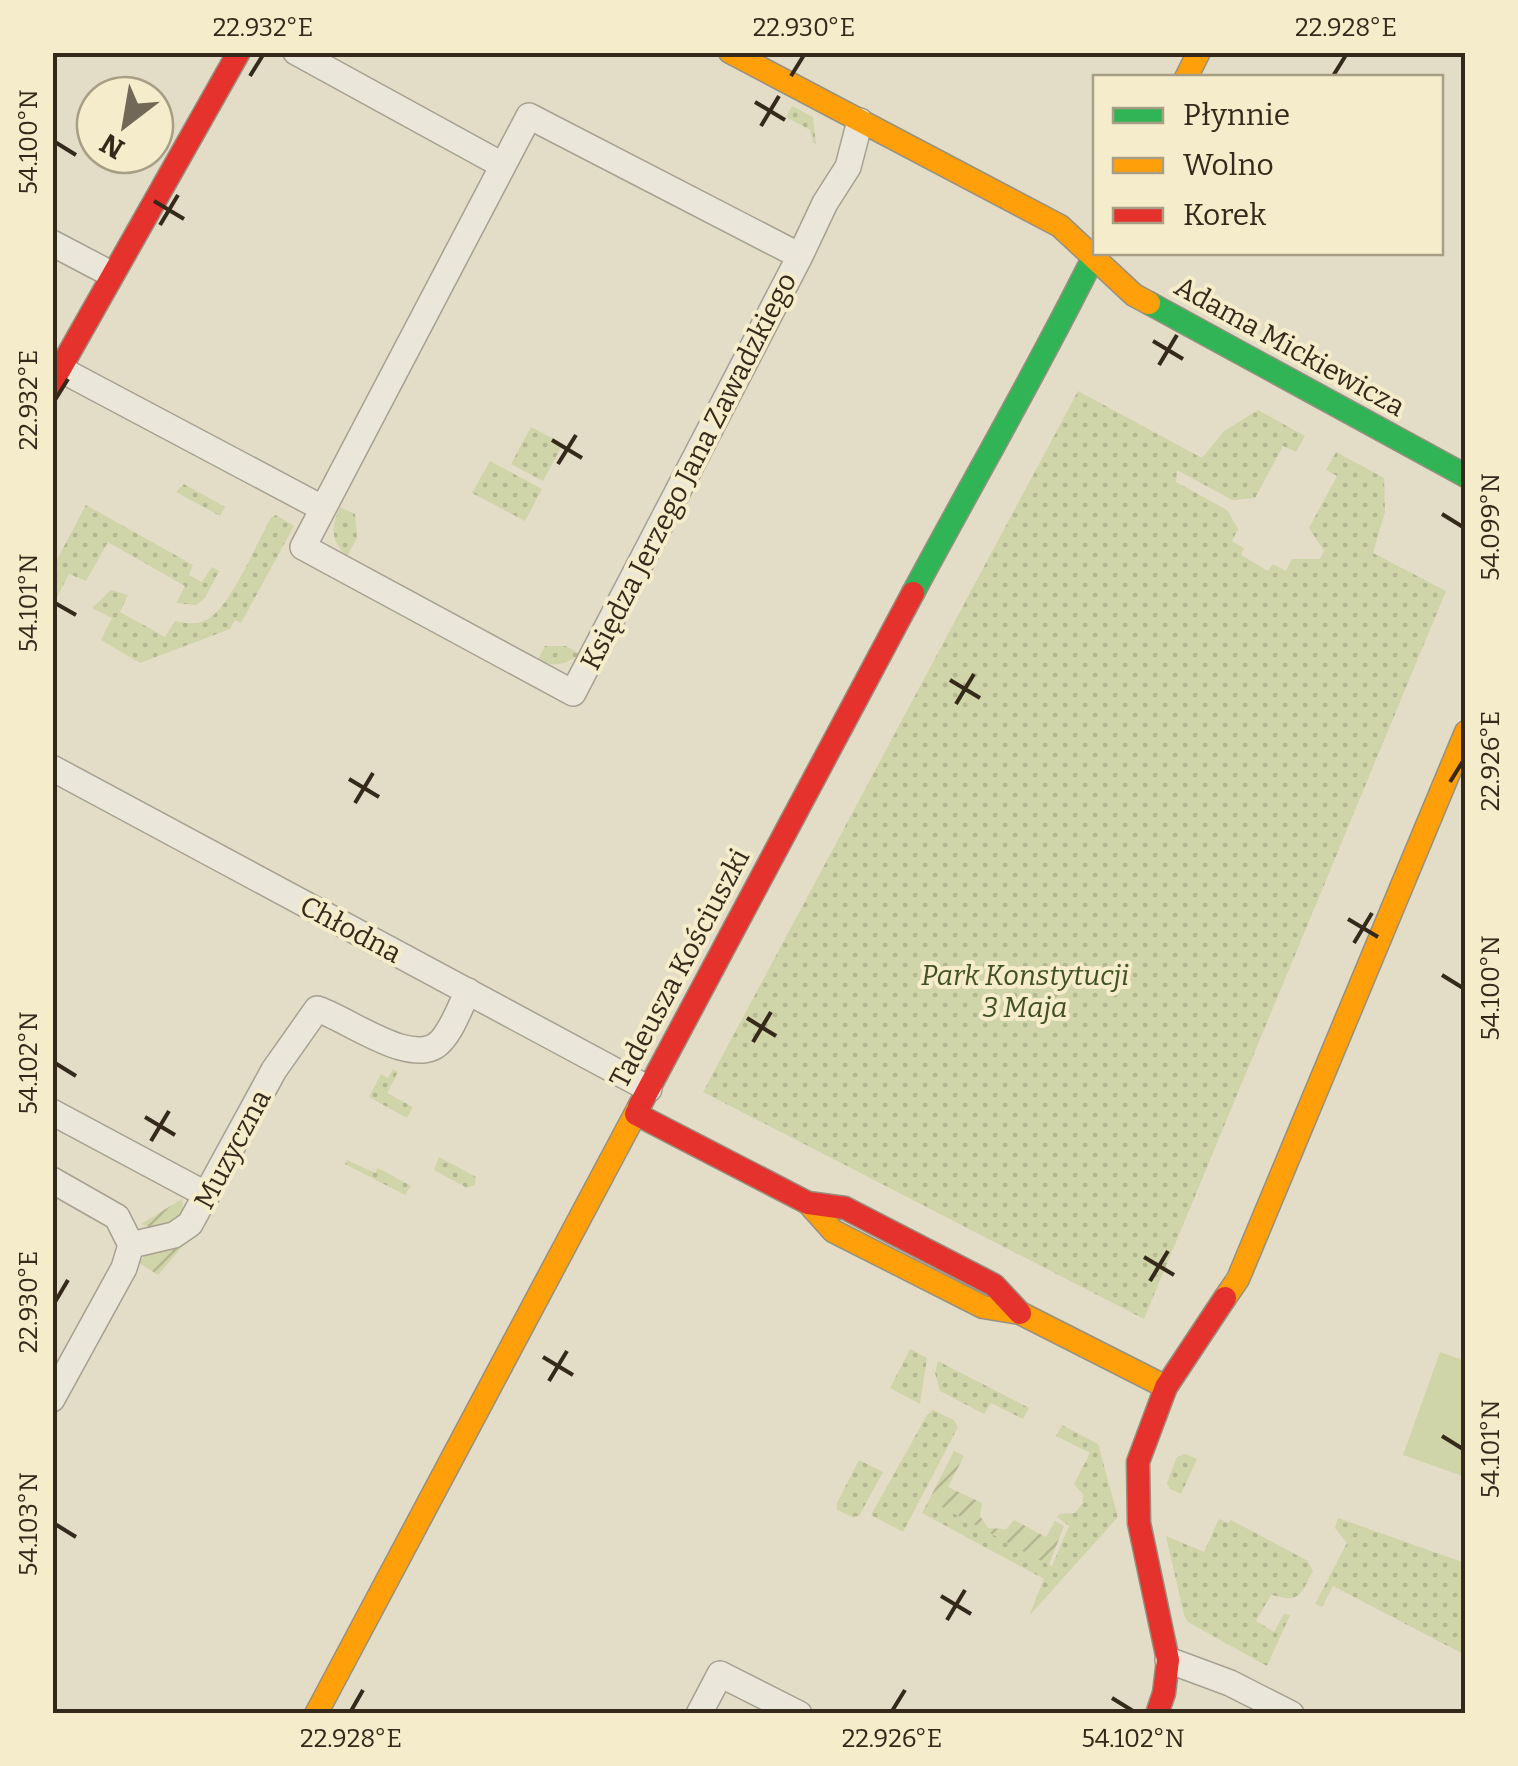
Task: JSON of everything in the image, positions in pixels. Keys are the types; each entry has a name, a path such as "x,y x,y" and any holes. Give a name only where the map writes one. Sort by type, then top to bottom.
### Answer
{"street":[{"path":"239,52 56,376 322,508"},
{"path":"296,52 502,165"},
{"name":"Adama Mickiewicza","path":"730,52 1060,226 1093,253"},
{"path":"1188,75 1199,52"},
{"name":"Księdza Jerzego Jana Zawadzkiego","path":"800,256 530,116 303,547 573,694 800,256 825,203 848,167 860,120"},
{"path":"52,243 111,274"},
{"name":"Adama Mickiewicza","path":"1095,255 1134,295 1466,476"},
{"name":"Tadeusza Kościuszki","path":"316,1714 971,484 1036,373 1095,255"},
{"path":"1157,1714 1168,1660 1139,1523 1137,1485 1141,1451 1166,1387 1238,1279 1458,773 1466,732"},
{"name":"Chłodna","path":"52,768 649,1088"},
{"name":"Muzyczna","path":"131,1245 182,1230 196,1216 274,1070 317,1009 395,1046 419,1052 440,1043 468,992"},
{"path":"52,1112 207,1196"},
{"path":"636,1114 808,1203 833,1231 983,1307 1020,1313 1166,1387"},
{"path":"52,1180 116,1217 131,1245 124,1268 52,1399"},
{"path":"1168,1660 1291,1714"},
{"path":"699,1714 720,1674 799,1714"}],"green space":[{"path":"792,106 813,117 816,144 810,130 786,117"},
{"name":"Park Konstytucji 3 Maja","path":"1078,391 1202,458 1224,431 1258,410 1305,436 1296,452 1283,446 1255,498 1232,500 1177,470 1176,482 1227,510 1238,529 1232,541 1244,548 1241,555 1268,571 1273,564 1286,571 1292,559 1320,559 1324,551 1309,528 1337,476 1326,470 1336,452 1384,478 1385,512 1373,553 1446,591 1144,1319 703,1092"},
{"path":"531,427 563,444 543,481 511,464"},
{"path":"490,461 542,489 525,521 472,493"},
{"path":"184,484 225,507 220,516 176,492"},
{"path":"86,505 193,565 189,575 202,582 212,567 219,571 205,598 196,605 176,603 185,586 108,542 86,581 69,574 53,605 53,567"},
{"path":"340,507 355,514 357,538 347,556 334,533"},
{"path":"276,515 294,526 241,623 235,620 230,629 140,663 101,640 112,618 92,608 111,590 128,595 120,612 165,637 175,621 206,620 224,603"},
{"path":"545,646 566,646 580,654 560,664 537,661"},
{"path":"393,1069 398,1072 387,1093 413,1107 407,1118 369,1097 381,1074 388,1078"},
{"path":"439,1157 476,1177 475,1185 467,1188 434,1170"},
{"path":"347,1160 375,1173 378,1168 411,1186 405,1195 345,1164"},
{"path":"182,1199 183,1210 174,1223 155,1229 141,1224"},
{"path":"188,1240 158,1275 139,1263 149,1252"},
{"path":"910,1349 927,1358 920,1404 890,1388"},
{"path":"1440,1352 1465,1361 1465,1477 1403,1455"},
{"path":"938,1361 1029,1408 1023,1419 991,1403 984,1414 940,1391 935,1373"},
{"path":"933,1410 954,1420 958,1427 903,1532 871,1515"},
{"path":"1062,1425 1098,1444 1118,1517 1029,1616 1044,1579 922,1513 929,1500 1052,1566 1069,1526 1057,1517 1075,1513 1083,1503 1083,1494 1074,1484 1090,1453 1056,1436"},
{"path":"954,1451 964,1456 948,1487 982,1503 980,1516 988,1528 1006,1529 1014,1520 1046,1537 1055,1521 1064,1526 1049,1565 929,1500"},
{"path":"1185,1454 1197,1459 1181,1494 1167,1483 1177,1457"},
{"path":"859,1460 883,1472 859,1516 852,1517 837,1510 837,1503"},
{"path":"1338,1518 1465,1563 1465,1655 1333,1586 1322,1607 1315,1604 1347,1543 1335,1528"},
{"path":"1219,1519 1228,1523 1231,1520 1308,1561 1313,1571 1294,1598 1271,1595 1256,1621 1274,1632 1284,1614 1290,1615 1267,1666 1188,1622 1184,1615 1166,1536 1204,1552"}],"traffic: fast":[{"path":"913,593 1094,255"},
{"path":"1149,303 1466,476"}],"traffic: slow":[{"path":"730,52 1060,226 1134,295 1149,303"},
{"path":"1188,75 1199,52"},
{"path":"1225,1298 1238,1279 1466,732"},
{"path":"316,1714 639,1107"},
{"path":"808,1203 833,1231 983,1307 1020,1313 1166,1387"}],"traffic: jam":[{"path":"52,383 239,52"},
{"path":"639,1107 913,593"},
{"path":"636,1114 808,1203 845,1208 994,1285 1020,1313"},
{"path":"1157,1714 1168,1660 1139,1523 1138,1462 1166,1387 1225,1298"}]}
